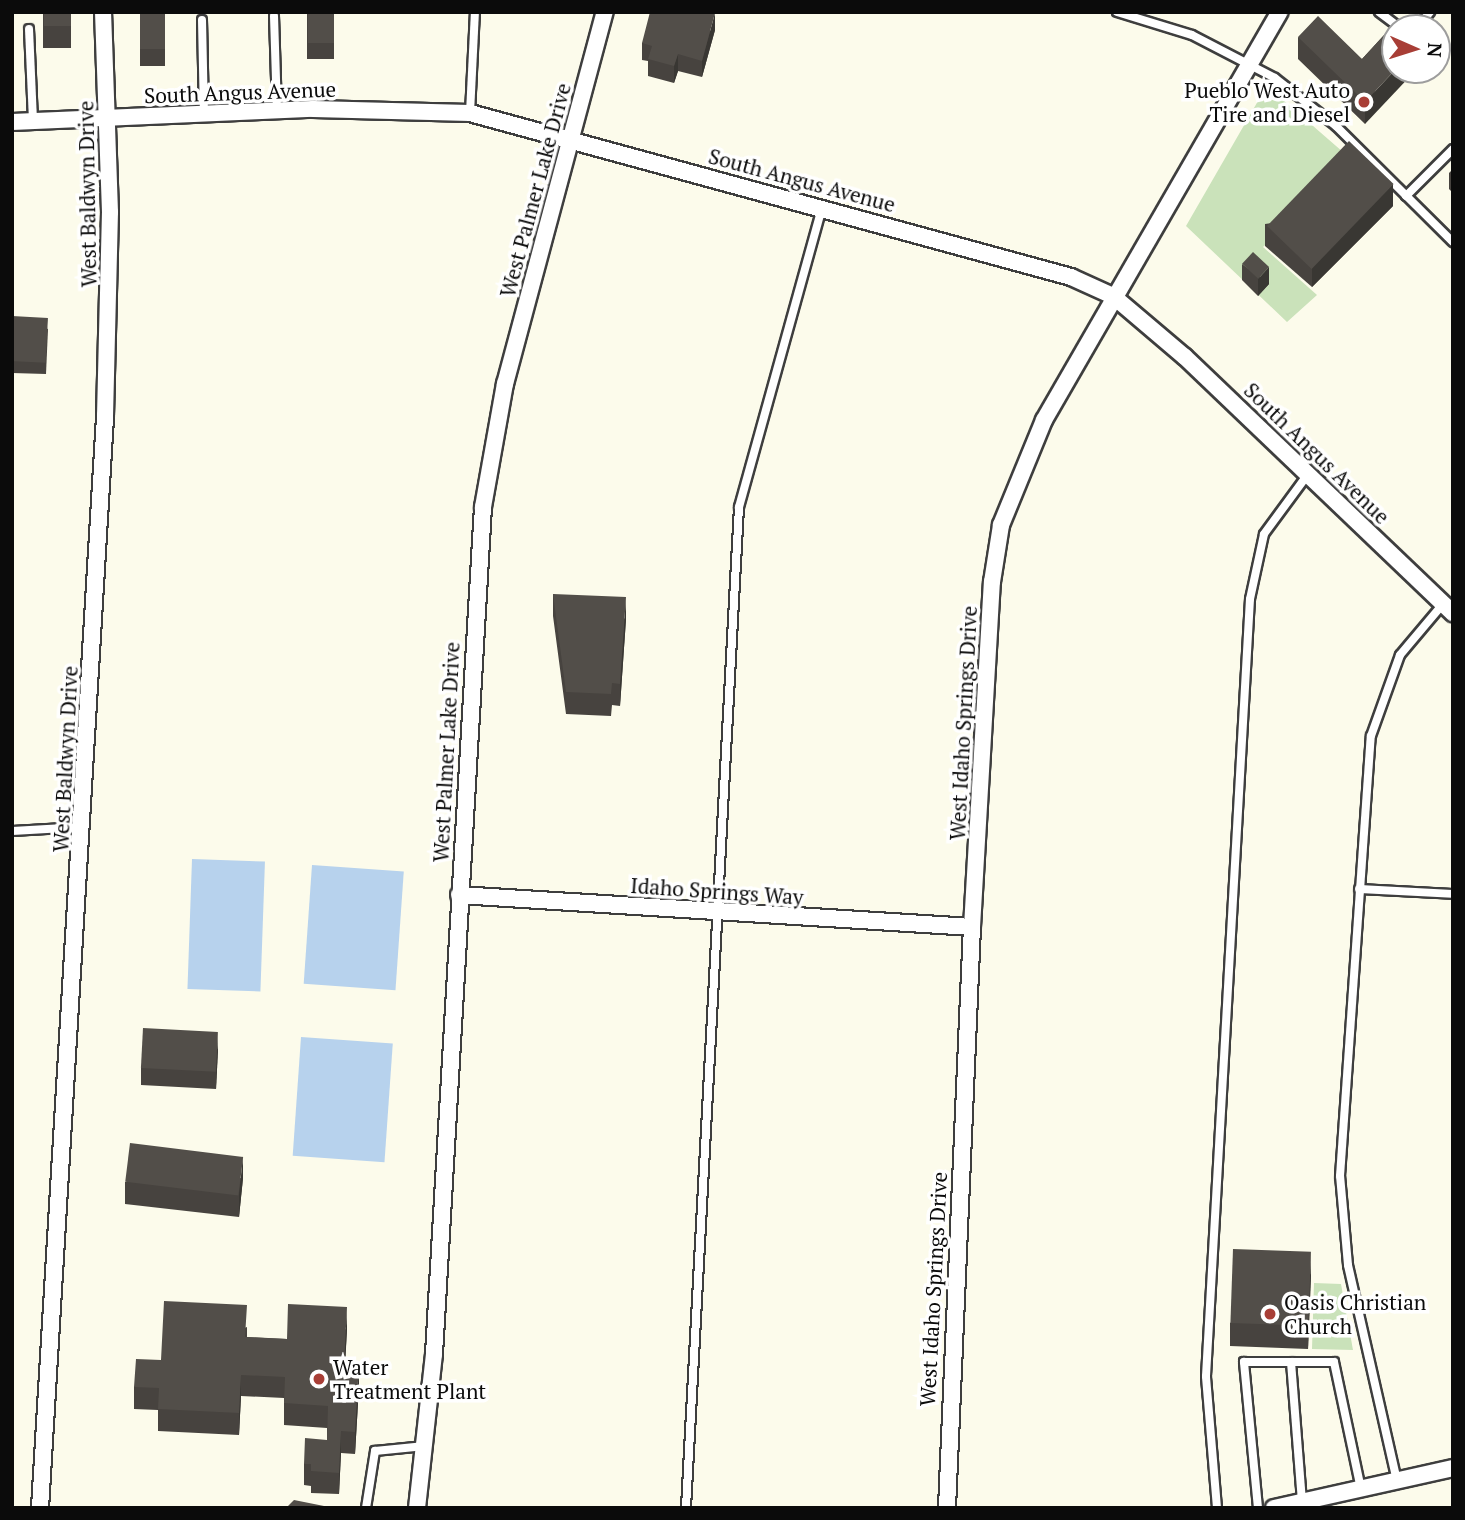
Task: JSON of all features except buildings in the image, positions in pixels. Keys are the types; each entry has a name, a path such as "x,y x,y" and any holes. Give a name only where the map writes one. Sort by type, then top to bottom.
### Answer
{"street":[{"name":"West Baldwyn Drive","path":"40,1508 106,403 108,118 103,12"},
{"name":"West Palmer Lake Drive","path":"417,1508 425,1446 488,465 605,12"},
{"name":"West Idaho Springs Drive","path":"947,1508 972,927 992,582 1001,525 1044,420 1113,296 1280,12"},
{"name":"South Angus Avenue","path":"12,122 277,111 470,113 571,138 1048,269 1113,296 1308,474 1448,608"},
{"name":"Idaho Springs Way","path":"459,895 972,927"},
{"path":"1274,1508 1453,1468"}],"lane":[{"path":"470,113 475,12"},
{"path":"1117,12 1192,35 1251,62 1336,126 1453,242"},
{"path":"274,16 277,111"},
{"path":"202,20 205,114"},
{"path":"29,29 33,121"},
{"path":"1406,196 1453,149"},
{"path":"686,1508 739,507 822,207"},
{"path":"1217,1508 1206,1376 1250,598 1264,534 1308,474"},
{"path":"1397,1481 1341,1214 1359,889 1376,708 1400,655 1448,608"},
{"path":"12,831 82,827"},
{"path":"1359,889 1453,894"},
{"path":"1258,1508 1244,1362 1334,1362 1360,1489"},
{"path":"1291,1362 1302,1502"},
{"path":"366,1508 375,1451 425,1446"}],"green space":[{"path":"1282,99 1351,159 1263,247 1317,295 1287,322 1186,226 1258,101"},
{"path":"1314,1283 1341,1284 1353,1350 1312,1349"}],"water":[{"path":"192,859 265,862 260,991 187,989"},
{"path":"312,865 404,871 395,990 304,984"},
{"path":"301,1037 393,1043 384,1162 293,1156"}],"place":[{"name":"Pueblo West Auto Tire and Diesel","path":"1364,102"},
{"name":"Oasis Christian Church","path":"1270,1314"},
{"name":"Water Treatment Plant","path":"319,1379"}]}
